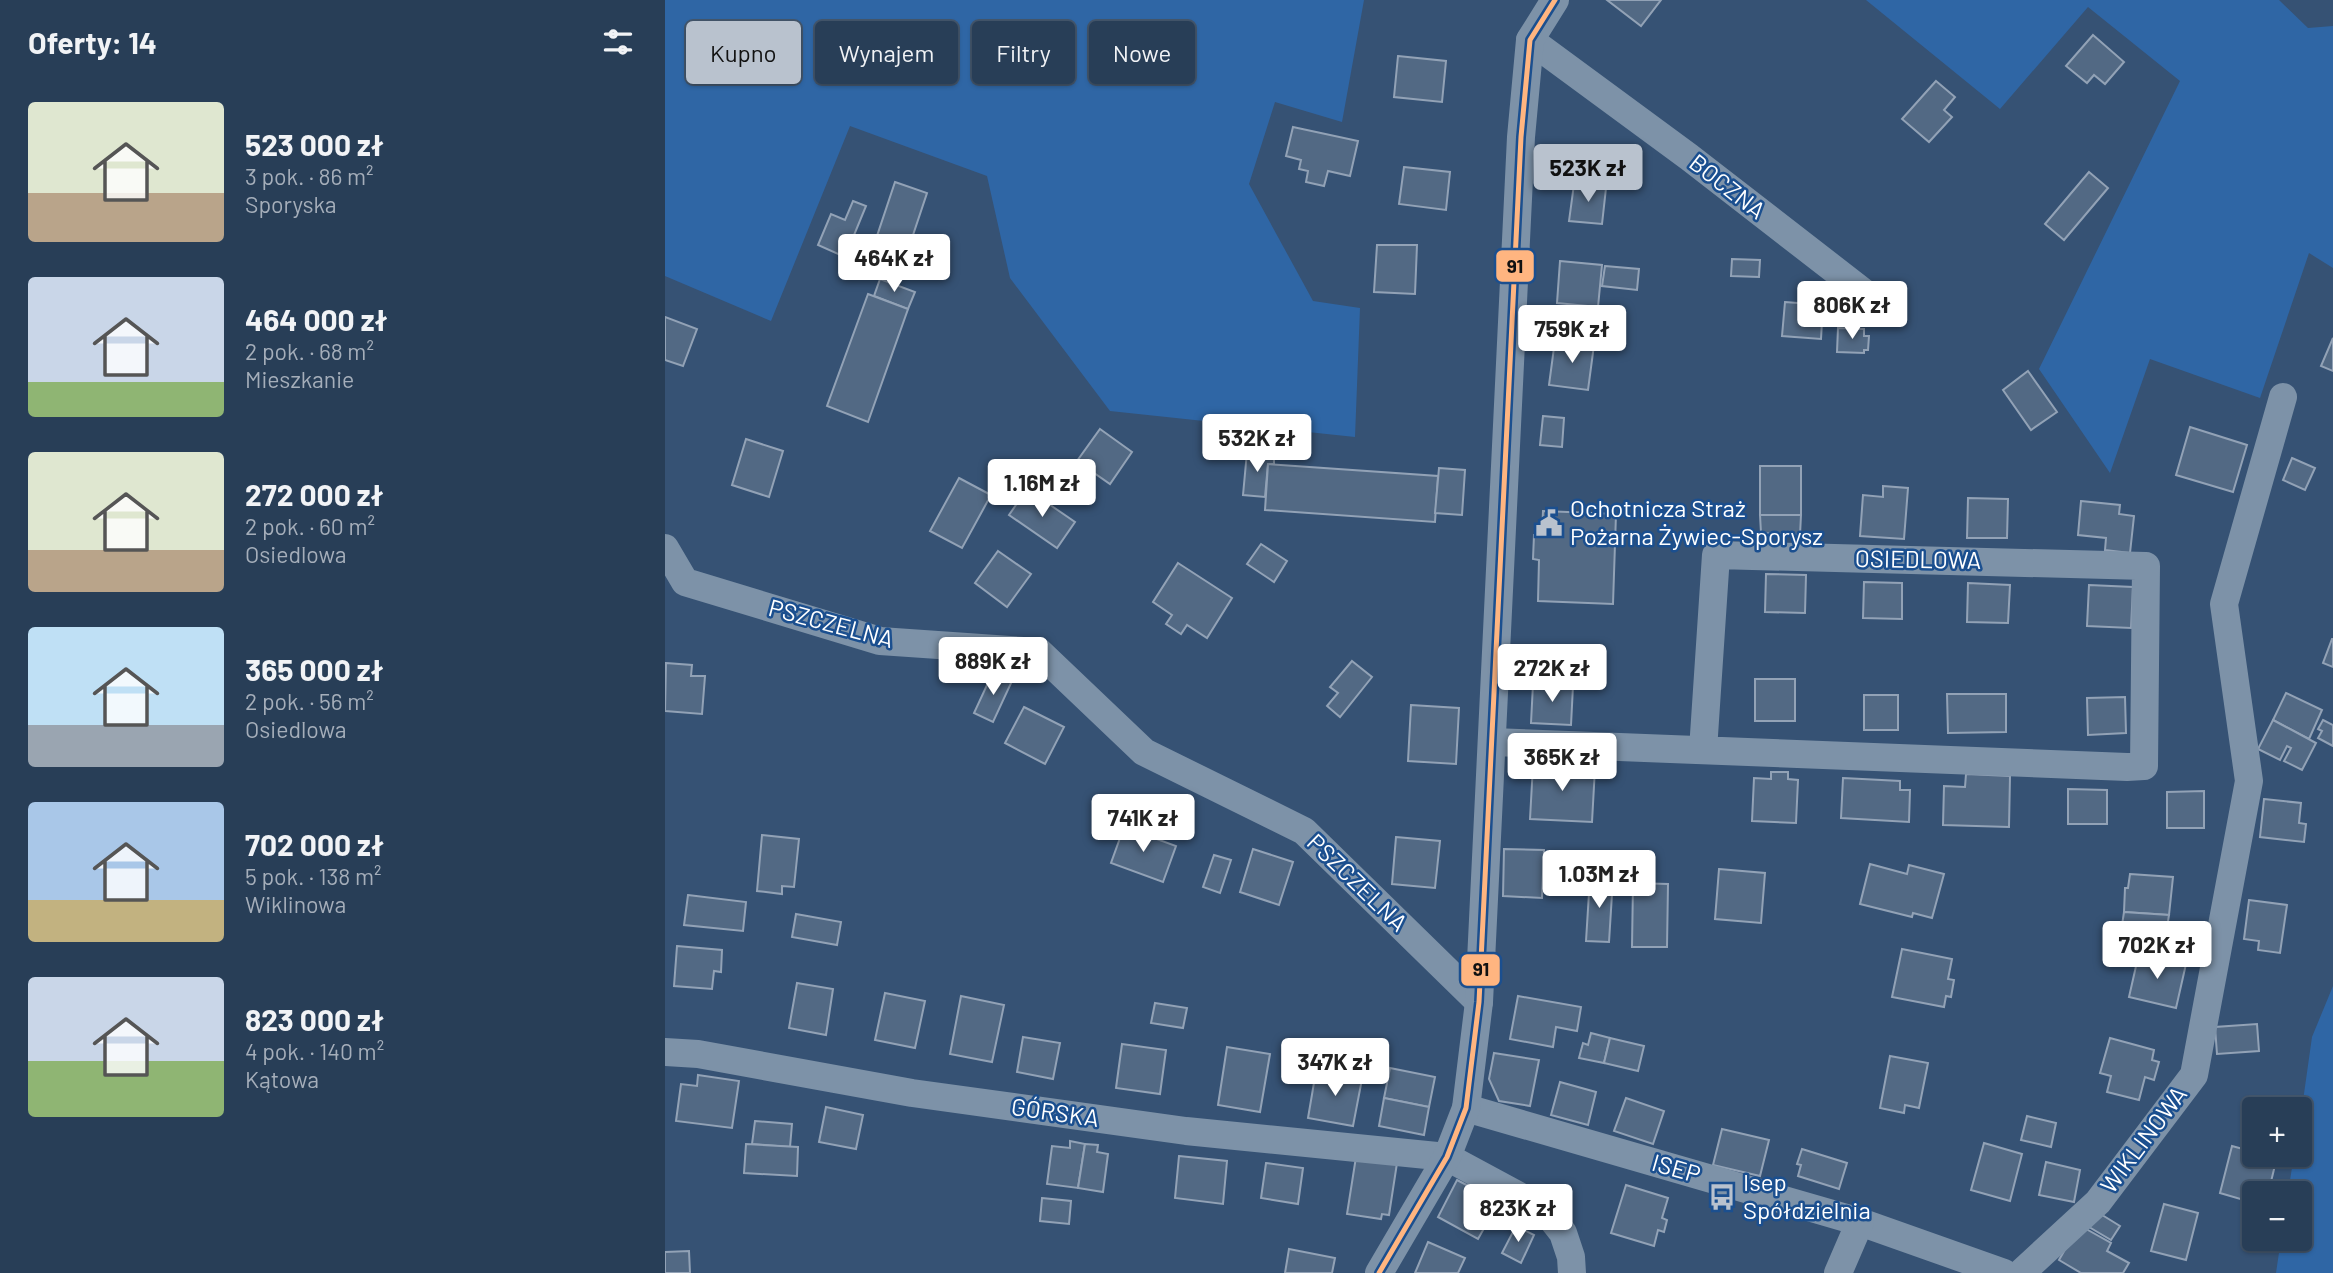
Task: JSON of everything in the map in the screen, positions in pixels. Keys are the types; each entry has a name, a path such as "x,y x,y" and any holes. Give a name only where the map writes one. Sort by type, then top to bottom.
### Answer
{"street":[{"path":"1379,1273 1447,1157 1466,1108 1479,1002 1521,146 1531,40 1555,0"},
{"name":"BOCZNA","path":"1531,40 1689,157 1889,312"},
{"name":"WIKLINOWA","path":"2021,1273 2098,1202 2194,1075 2249,781 2224,604 2283,397"},
{"name":"PSZCZELNA","path":"665,548 685,582 880,641 1038,652 1144,752 1304,831 1479,1002"},
{"name":"OSIEDLOWA","path":"1716,555 2146,566 2144,766 1703,750 1716,555"},
{"path":"1492,742 1703,750"},
{"name":"GÓRSKA","path":"665,1052 698,1054 912,1093 1186,1131 1447,1157"},
{"name":"ISEP","path":"1466,1108 1860,1222 2004,1273"},
{"path":"1447,1157 1545,1210 1563,1233 1571,1257 1572,1273"},
{"path":"1838,1273 1860,1222"}],"shaded area":[{"path":"665,0 1364,0 1342,122 1275,102 1249,184 1313,301 1360,308 1355,437 1110,411 1010,278 987,176 850,126 771,321 665,276"},
{"path":"1866,0 2279,0 2308,28 2333,26 2333,268 2309,253 2260,398 2150,359 2110,473 2039,369 2180,81 2088,7 2000,109"},
{"path":"2333,986 2333,1273 2276,1273 2279,1251 2312,1251 2312,1181 2290,1181 2292,1167 2312,1167 2312,1097 2304,1097 2312,1037"}],"building":[{"path":"1607,0 1661,0 1641,26"},
{"path":"2093,35 2124,62 2105,84 2094,75 2087,83 2066,66"},
{"path":"1398,56 1446,61 1442,102 1394,97"},
{"path":"1936,81 1955,97 1944,110 1952,117 1929,142 1902,119"},
{"path":"1293,127 1358,141 1350,176 1328,171 1324,186 1306,182 1308,171 1299,169 1301,160 1286,156"},
{"path":"1404,167 1450,172 1446,210 1399,204"},
{"path":"2089,172 2108,188 2064,240 2045,224"},
{"path":"895,182 927,193 908,250 876,239"},
{"path":"1574,184 1606,188 1602,224 1569,221"},
{"path":"853,201 866,206 845,257 818,245 831,214 845,220"},
{"path":"1377,245 1417,245 1415,294 1374,292"},
{"path":"1732,259 1760,260 1759,277 1731,276"},
{"path":"1560,261 1602,265 1598,307 1557,303"},
{"path":"1605,266 1639,269 1637,290 1602,286"},
{"path":"880,279 915,292 908,309 874,296"},
{"path":"868,294 908,309 868,422 827,406"},
{"path":"1785,302 1823,305 1821,339 1782,336"},
{"path":"665,317 697,329 683,366 665,360"},
{"path":"1838,328 1864,329 1864,336 1869,336 1868,350 1864,350 1864,353 1837,352"},
{"path":"2333,338 2333,371 2321,366"},
{"path":"1555,340 1594,345 1588,390 1549,385"},
{"path":"2028,371 2057,412 2031,430 2003,390"},
{"path":"1543,416 1564,418 1562,447 1540,445"},
{"path":"2190,427 2247,445 2233,492 2176,475"},
{"path":"1100,429 1132,452 1110,484 1077,461"},
{"path":"746,439 783,451 769,497 732,485"},
{"path":"1247,452 1274,454 1274,464 1268,464 1265,497 1243,495"},
{"path":"2292,458 2315,468 2305,490 2283,480"},
{"path":"1268,464 1438,476 1435,522 1265,510"},
{"path":"1760,466 1801,466 1801,515 1760,515"},
{"path":"1439,468 1465,470 1462,515 1435,513"},
{"path":"959,478 991,495 962,548 930,531"},
{"path":"1883,486 1908,488 1904,539 1860,536 1863,495 1883,497"},
{"path":"1027,489 1075,522 1057,548 1009,515"},
{"path":"1968,498 2008,499 2007,538 1967,538"},
{"path":"2081,501 2120,505 2119,514 2134,516 2130,553 2105,550 2106,538 2078,535"},
{"path":"1543,511 1616,514 1613,604 1538,601 1539,560 1533,559 1534,535 1542,535"},
{"path":"1760,515 1801,515 1800,535 1761,533"},
{"path":"1261,544 1287,561 1274,582 1247,564"},
{"path":"998,551 1031,574 1007,607 975,583"},
{"path":"1178,563 1232,598 1207,638 1187,625 1181,634 1166,624 1172,615 1153,602"},
{"path":"1766,574 1806,575 1805,613 1765,612"},
{"path":"1864,582 1902,583 1902,619 1863,618"},
{"path":"1968,583 2010,585 2008,623 1967,622"},
{"path":"2089,585 2133,587 2131,628 2087,626"},
{"path":"2333,639 2333,667 2323,663"},
{"path":"1352,661 1372,677 1340,717 1327,706 1338,693 1330,687"},
{"path":"666,663 692,665 691,676 705,676 702,714 665,711"},
{"path":"993,672 1012,681 993,722 974,713"},
{"path":"1755,679 1795,679 1795,721 1755,721"},
{"path":"1533,684 1573,686 1571,725 1531,723"},
{"path":"2286,693 2322,710 2309,739 2273,720"},
{"path":"1947,694 2006,694 2006,732 1948,733"},
{"path":"1864,695 1898,695 1898,730 1864,730"},
{"path":"2125,697 2126,733 2088,735 2087,698"},
{"path":"1411,705 1459,708 1456,764 1408,761"},
{"path":"1024,707 1064,727 1045,764 1005,743"},
{"path":"2273,720 2316,743 2302,770 2284,761 2291,748 2287,746 2280,760 2258,749"},
{"path":"2323,720 2333,725 2333,746 2318,738 2322,731 2318,729"},
{"path":"1533,765 1595,768 1592,822 1530,819"},
{"path":"1771,772 1788,772 1788,779 1798,780 1796,823 1752,821 1754,778 1771,779"},
{"path":"1966,774 2010,776 2009,827 1943,825 1944,786 1965,787"},
{"path":"1843,778 1900,781 1900,790 1910,790 1909,822 1841,818"},
{"path":"2068,789 2107,790 2107,824 2068,824"},
{"path":"2204,791 2204,828 2167,828 2167,792"},
{"path":"2264,799 2301,803 2299,823 2306,824 2304,842 2260,837"},
{"path":"1124,827 1176,846 1163,882 1111,863"},
{"path":"762,835 799,839 794,887 782,886 782,894 757,891"},
{"path":"1396,837 1440,841 1435,888 1392,884"},
{"path":"1253,849 1293,862 1279,905 1240,892"},
{"path":"1504,849 1544,850 1542,898 1503,896"},
{"path":"1214,855 1231,860 1220,893 1203,887"},
{"path":"1870,864 1907,874 1909,865 1944,874 1932,918 1913,913 1912,917 1860,904"},
{"path":"1719,869 1765,873 1761,923 1715,919"},
{"path":"2130,874 2173,877 2169,915 2124,912 2125,888 2128,888"},
{"path":"1590,877 1613,878 1609,942 1586,941"},
{"path":"1633,883 1668,884 1667,947 1632,947"},
{"path":"688,895 746,902 743,931 684,925"},
{"path":"2249,900 2287,905 2280,953 2258,950 2259,941 2244,939"},
{"path":"2124,912 2169,915 2167,928 2122,925"},
{"path":"796,914 841,922 837,945 792,937"},
{"path":"677,946 722,950 721,972 714,971 712,989 674,986"},
{"path":"1902,949 1952,959 1948,979 1954,980 1951,997 1946,996 1944,1007 1892,997"},
{"path":"2139,953 2186,964 2176,1008 2129,997"},
{"path":"797,983 833,989 826,1035 789,1028"},
{"path":"885,993 925,1001 915,1048 875,1040"},
{"path":"961,996 1004,1005 992,1062 950,1054"},
{"path":"1518,996 1581,1007 1577,1031 1556,1027 1553,1047 1510,1039"},
{"path":"1155,1003 1187,1008 1183,1028 1151,1023"},
{"path":"2257,1024 2259,1051 2217,1054 2215,1027"},
{"path":"1591,1033 1610,1038 1604,1063 1579,1058 1583,1043 1588,1045"},
{"path":"1023,1037 1060,1043 1053,1079 1017,1072"},
{"path":"1610,1038 1644,1046 1638,1071 1604,1063"},
{"path":"2110,1038 2154,1050 2152,1060 2159,1062 2154,1080 2145,1077 2139,1100 2107,1092 2111,1076 2100,1073"},
{"path":"1122,1044 1166,1050 1160,1094 1116,1088"},
{"path":"1227,1047 1270,1054 1260,1112 1218,1105"},
{"path":"1494,1053 1539,1060 1530,1106 1499,1101 1489,1079"},
{"path":"1890,1056 1928,1063 1919,1108 1905,1105 1904,1113 1880,1108"},
{"path":"1390,1068 1435,1077 1429,1107 1384,1098"},
{"path":"1316,1071 1362,1079 1353,1126 1308,1118"},
{"path":"698,1075 739,1081 732,1128 676,1121 681,1084 697,1086"},
{"path":"1560,1082 1596,1092 1588,1125 1551,1115"},
{"path":"1384,1098 1429,1107 1424,1135 1379,1126"},
{"path":"1626,1098 1664,1111 1653,1144 1614,1131"},
{"path":"826,1107 863,1115 856,1149 819,1142"},
{"path":"2027,1116 2056,1123 2051,1147 2021,1140"},
{"path":"755,1121 792,1124 790,1147 752,1144"},
{"path":"1722,1129 1769,1140 1760,1176 1713,1165"},
{"path":"1070,1141 1085,1144 1078,1188 1047,1184 1052,1146 1070,1148"},
{"path":"1984,1143 2022,1154 2010,1201 1971,1190"},
{"path":"746,1144 798,1147 797,1176 744,1173"},
{"path":"1085,1144 1098,1145 1097,1152 1108,1154 1103,1192 1078,1188"},
{"path":"2232,1146 2242,1149 2242,1167 2275,1167 2271,1181 2242,1181 2242,1199 2220,1193"},
{"path":"1802,1149 1847,1163 1839,1189 1798,1176 1801,1165 1797,1164"},
{"path":"1179,1156 1227,1161 1223,1204 1175,1198"},
{"path":"1356,1157 1397,1163 1389,1215 1382,1214 1381,1219 1347,1214"},
{"path":"2046,1162 2080,1170 2074,1202 2039,1195"},
{"path":"1266,1163 1303,1168 1298,1204 1261,1198"},
{"path":"1457,1180 1499,1202 1478,1239 1438,1217"},
{"path":"1626,1185 1668,1198 1662,1218 1667,1220 1664,1232 1658,1230 1654,1246 1611,1233"},
{"path":"1042,1198 1071,1201 1069,1224 1040,1221"},
{"path":"2164,1204 2198,1213 2186,1260 2151,1251"},
{"path":"2094,1210 2120,1226 2111,1240 2084,1224"},
{"path":"2079,1225 2111,1243 2107,1251 2129,1263 2123,1273 2081,1273 2059,1260"},
{"path":"1516,1226 1534,1235 1521,1263 1502,1253"},
{"path":"1428,1242 1465,1258 1458,1273 1415,1273"},
{"path":"1289,1249 1335,1258 1332,1273 1285,1273"},
{"path":"689,1251 690,1273 665,1273 665,1252"}],"transit line":[{"name":"91","path":"1379,1273 1447,1157 1466,1108 1479,1002 1521,137 1530,40 1555,0"}],"place":[{"name":"Ochotnicza Straż Pożarna Żywiec-Sporysz","path":"1549,523"},
{"name":"Isep Spółdzielnia","path":"1722,1197"}]}
